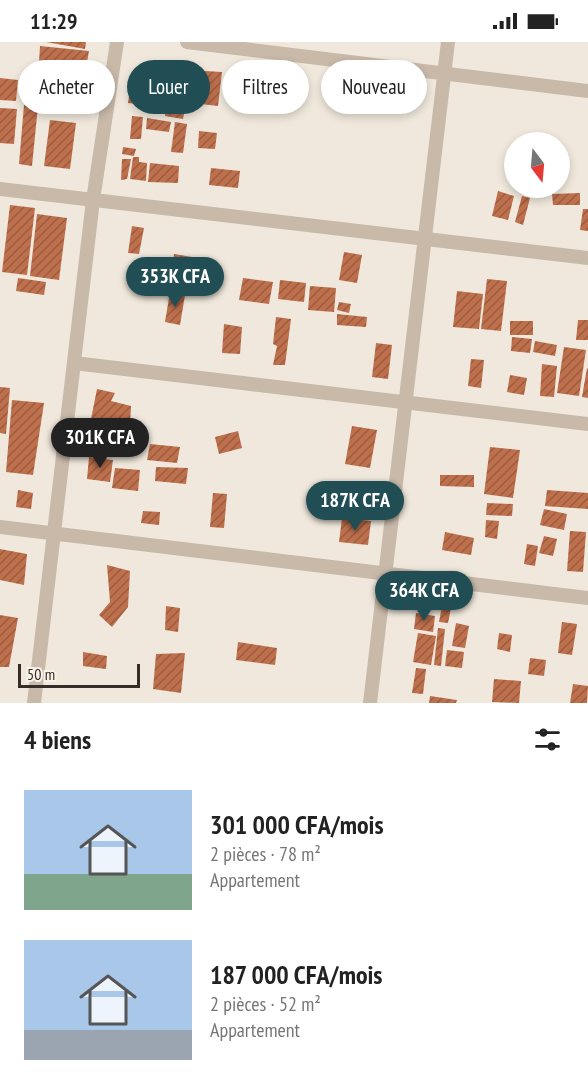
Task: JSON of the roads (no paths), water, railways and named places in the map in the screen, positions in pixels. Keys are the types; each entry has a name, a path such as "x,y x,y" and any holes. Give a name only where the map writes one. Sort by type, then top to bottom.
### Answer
{"street":[{"path":"38,703 34,703 93,200 117,42"},
{"path":"187,42 588,91"},
{"path":"370,703 448,42"},
{"path":"0,189 588,258"},
{"path":"74,363 588,424"},
{"path":"0,526 588,598"}]}
